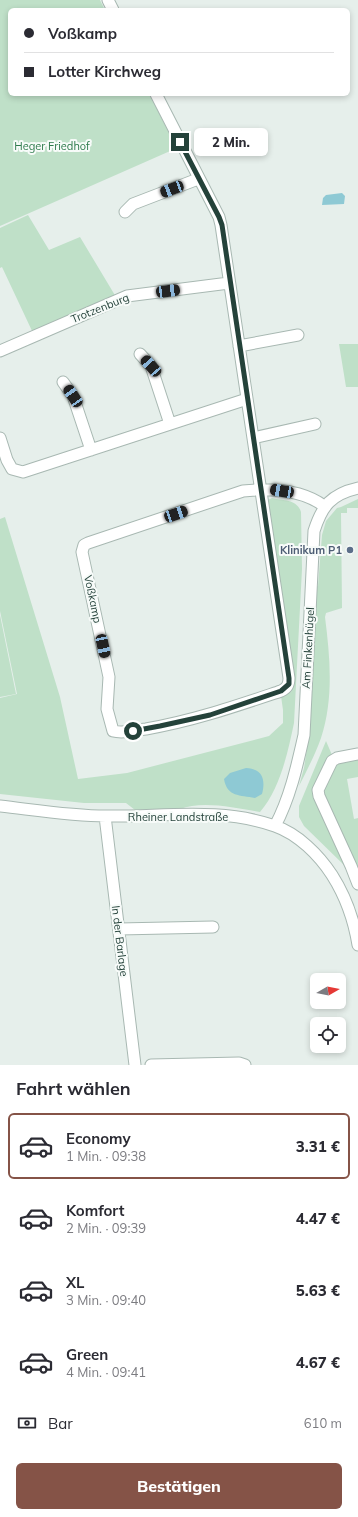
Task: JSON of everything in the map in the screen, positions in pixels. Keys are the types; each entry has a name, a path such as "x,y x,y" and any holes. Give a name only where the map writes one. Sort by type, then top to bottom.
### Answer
{"street":[{"path":"157,96 222,225 229,283 261,489 306,495 315,499 324,506"},
{"path":"125,212 134,204 198,179"},
{"name":"Trotzenburg","path":"0,351 127,296 229,283"},
{"path":"239,346 298,335"},
{"path":"140,354 151,366 170,424"},
{"path":"63,382 73,396 91,450"},
{"path":"0,438 7,460 12,469 23,472 247,399"},
{"path":"253,438 315,424"},
{"name":"Am Finkenhügel","path":"275,826 282,813 298,764 304,735 314,531 318,517 324,506 332,498 358,488"},
{"name":"Voßkamp","path":"261,489 289,684 285,689 210,715 127,732 120,733 113,731 107,709 110,677 82,552 84,545 88,542 243,491 261,489"},
{"path":"358,754 336,758 332,761 318,790 319,796 358,884"},
{"name":"Rheiner Landstraße","path":"0,806 105,816 231,816 275,826 293,835 326,866 337,882 356,918 358,945"},
{"name":"In der Barlage","path":"105,816 135,1065"},
{"path":"119,929 213,927"},
{"path":"151,1065 239,1063 245,1065"}],"green space":[{"name":"Heger Friedhof","path":"0,0 100,0 104,8 8,8 8,96 150,96 177,148 0,226"},
{"path":"28,215 49,250 80,237 116,297 33,333 2,267 0,268 0,228"},
{"path":"339,344 358,344 358,387 346,387"},
{"path":"272,498 293,503 301,512 302,569 294,723 286,758 278,781 267,803 260,812 209,805 189,806 180,809 135,810 126,803 84,803 0,794 0,698 17,694 0,611 0,519 5,517 60,697 78,779 127,773 269,736 283,723 281,696 291,692 295,683 266,501"},
{"path":"358,499 358,508 347,508 347,513 341,513 342,608 326,613 325,617 330,678 328,708 321,738 299,786 304,768 309,735 316,587 318,586 322,535 326,521 337,508"},
{"path":"0,615 16,694 0,697"},
{"path":"326,741 332,755 313,796 346,867 304,826 299,817 299,806"},
{"path":"358,759 358,777 347,779 354,819 358,818 358,870 321,789 333,764"}],"water":[{"path":"342,193 345,196 344,204 322,205 323,198 326,195"},
{"path":"246,768 256,770 263,779 262,794 255,798 231,792 228,789 224,779 230,773"}],"place":[{"name":"Klinikum P1","path":"350,550"}],"route":[{"path":"133,731 210,715 281,691 289,684 229,283 222,225 180,142"}]}
